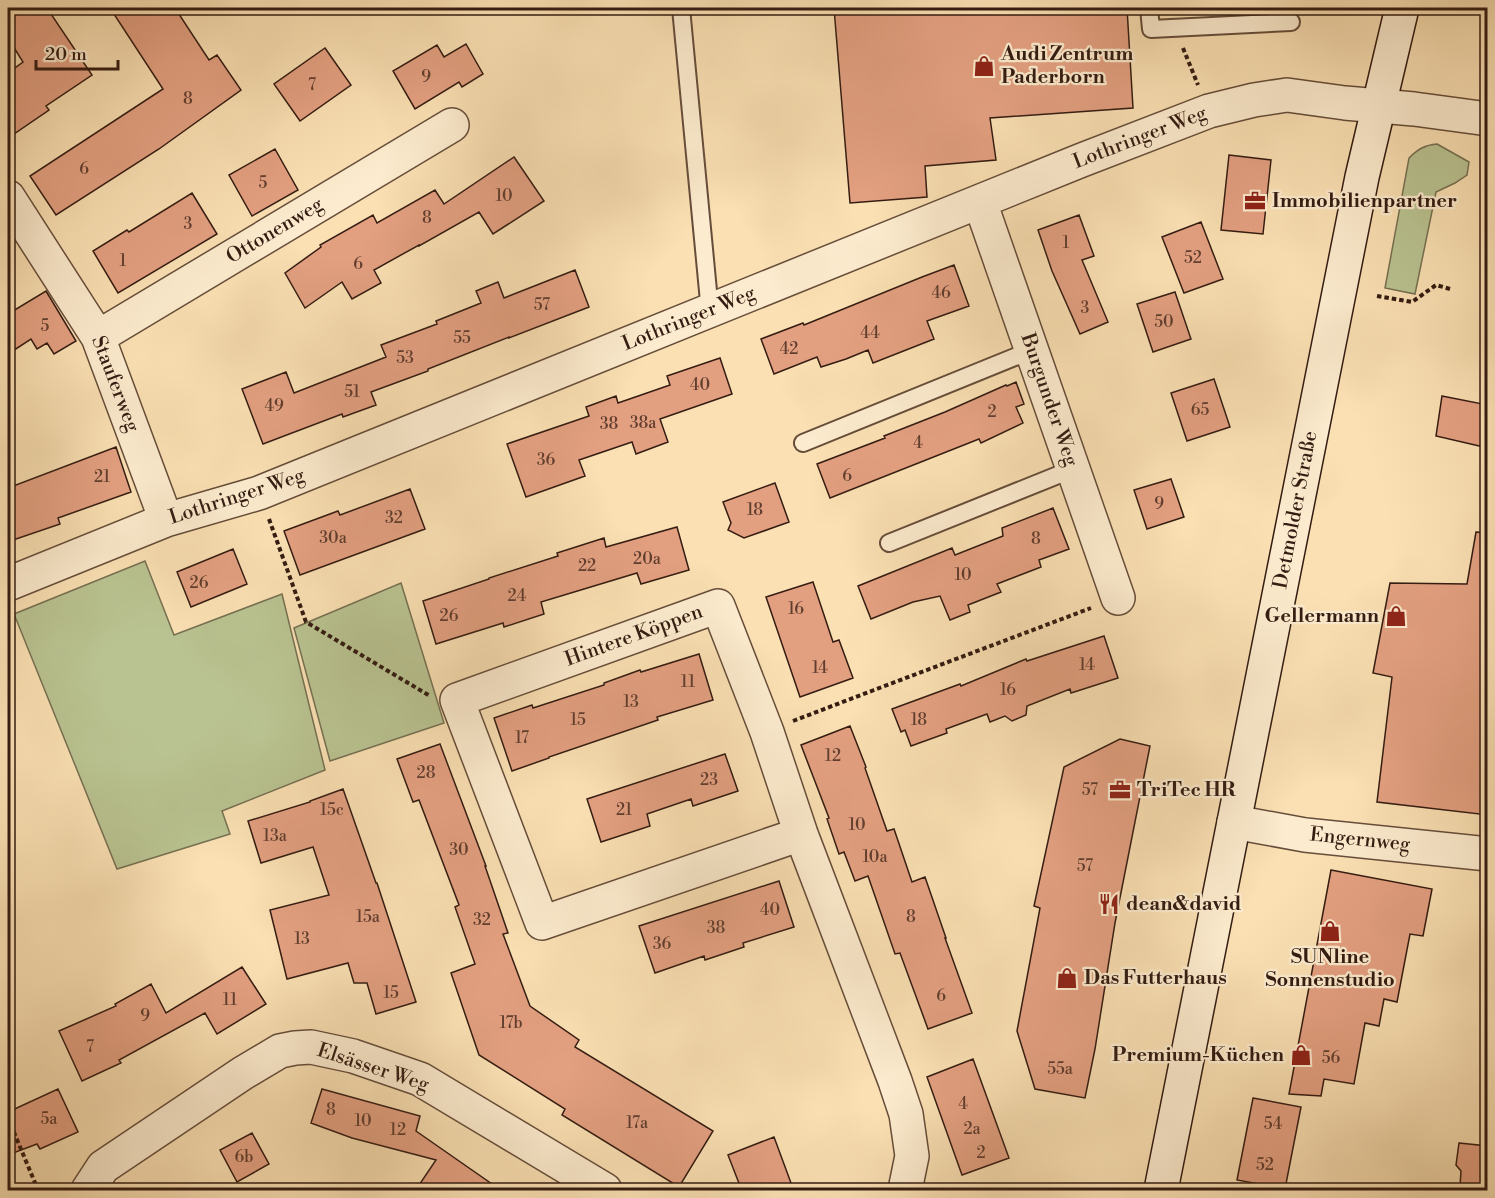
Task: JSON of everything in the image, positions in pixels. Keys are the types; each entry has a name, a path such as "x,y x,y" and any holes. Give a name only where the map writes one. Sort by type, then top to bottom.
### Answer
{"street":[{"name":"Detmolder Straße","path":"1161,1191 1362,177 1402,8"},
{"name":"Lothringer Weg","path":"8,584 166,520 260,493 1082,160 1209,111 1287,95 1488,119"},
{"name":"Ottonenweg","path":"98,337 452,125"},
{"name":"Stauferweg","path":"8,196 98,337 166,520"},
{"name":"Burgunder Weg","path":"980,202 1118,598"},
{"name":"Hintere Köppen","path":"449,701 718,606 767,732 801,834 906,1114 912,1156 906,1191"},
{"path":"449,701 542,923 801,834"},
{"name":"Engernweg","path":"1234,822 1305,835 1488,854"},
{"name":"Elsässer Weg","path":"88,1191 103,1167 243,1073 280,1051 311,1047 353,1056 420,1079 605,1191"}],"lane":[{"path":"681,8 710,312"},
{"path":"1149,8 1151,29 1291,22"},
{"path":"803,443 1032,350"},
{"path":"889,543 1073,469"}],"path":[{"path":"1174,28 1209,111"},
{"path":"1377,296 1412,302 1436,285 1450,289"},
{"path":"260,493 306,622 449,701"},
{"path":"767,732 1118,598"},
{"path":"8,1118 38,1191"}],"green space":[{"path":"1437,144 1469,162 1467,175 1436,192 1415,294 1385,288 1409,158 1422,148"},
{"path":"145,561 174,635 282,594 325,770 222,811 230,834 117,869 14,614"},
{"path":"401,583 444,723 330,761 294,628"}],"building":[{"path":"8,8 47,8 92,75 46,106 49,110 8,138 8,73 23,62 8,38"},
{"path":"110,8 175,8 209,60 217,55 241,90 159,149 56,215 30,176 163,89"},
{"name":"Audi Zentrum Paderborn","path":"834,8 1127,8 1133,108 990,118 996,160 925,166 927,197 850,203"},
{"path":"466,44 483,74 462,87 459,82 415,109 393,71 437,45 444,57"},
{"path":"325,48 351,85 300,121 274,84"},
{"path":"275,149 298,190 252,216 229,175"},
{"path":"1229,155 1271,160 1263,234 1221,230"},
{"path":"514,157 544,201 493,234 479,212 374,270 381,283 352,299 342,282 305,308 285,273 321,247 320,245 373,215 377,223 435,190 444,204"},
{"path":"192,193 217,234 118,293 93,251 127,230 129,232"},
{"path":"1079,215 1094,256 1082,260 1108,322 1080,334 1052,271 1038,230"},
{"path":"1201,222 1223,279 1184,293 1162,237"},
{"path":"954,265 969,306 927,321 934,339 873,363 868,350 821,367 817,357 774,374 761,339 803,323 804,325"},
{"path":"575,270 589,307 371,392 376,405 343,417 342,414 263,444 242,389 286,372 294,393 386,357 381,345 437,324 436,321 481,303 476,291 498,282 504,298"},
{"path":"46,291 76,341 54,354 47,343 37,349 31,339 8,354 8,314"},
{"path":"1175,292 1191,339 1153,352 1137,304"},
{"path":"720,358 732,394 660,419 668,442 636,454 632,442 579,460 585,476 526,497 507,444 589,416 586,407 616,396 618,403 670,385 667,376"},
{"path":"1214,379 1230,427 1187,441 1171,393"},
{"path":"1016,382 1024,404 1016,407 1023,423 981,443 979,439 830,498 817,464 885,438 884,436"},
{"path":"1442,396 1488,405 1488,448 1436,436"},
{"path":"116,447 131,492 58,518 60,524 13,540 8,524 8,488"},
{"path":"1171,479 1184,517 1147,529 1134,490"},
{"path":"775,483 789,522 744,538 728,530 731,523 723,502"},
{"path":"410,489 425,529 300,575 284,531 338,511 340,515"},
{"path":"1053,508 1069,549 1039,560 1041,567 997,584 1001,592 968,605 970,612 950,620 940,596 913,602 871,619 858,586 952,548 955,555 1003,536 1002,528"},
{"path":"677,527 689,570 641,584 637,573 541,602 544,614 504,627 503,623 436,644 423,601 558,556 557,553 604,538 606,547"},
{"path":"1476,532 1488,533 1488,815 1377,802 1392,677 1373,673 1390,583 1467,584"},
{"path":"233,549 247,584 191,607 177,572"},
{"path":"813,582 833,642 839,640 853,678 800,697 766,597"},
{"path":"1104,636 1118,678 1071,693 1070,689 1027,706 1026,715 1012,721 1005,716 990,722 987,714 946,729 947,733 911,746 905,730 901,732 892,709 960,684 961,686 1026,659 1027,661"},
{"path":"699,654 713,700 657,717 658,720 512,771 494,718 604,685 604,683 640,670 641,672"},
{"path":"850,726 887,831 894,829 912,882 925,877 972,1013 928,1029 900,953 895,954 868,876 855,881 844,852 839,854 827,819 829,818 801,745"},
{"path":"1120,739 1150,746 1115,923 1085,1098 1035,1089 1017,1031 1040,908 1034,906 1064,767"},
{"path":"440,744 486,866 508,933 503,934 530,1006 579,1040 575,1047 713,1131 679,1187 562,1115 565,1109 479,1055 451,973 475,964 455,907 459,905 419,800 413,802 397,759"},
{"path":"725,754 738,791 693,806 691,799 647,814 650,826 601,842 587,799"},
{"path":"343,789 416,1002 376,1014 367,983 354,983 348,963 287,979 270,910 329,895 313,847 261,863 248,821"},
{"path":"1331,870 1432,889 1423,936 1410,934 1397,1002 1384,999 1379,1026 1365,1023 1354,1084 1324,1079 1321,1096 1289,1094"},
{"path":"779,881 794,927 743,943 744,947 705,960 704,956 655,973 639,926"},
{"path":"242,967 266,1004 217,1034 205,1013 119,1060 121,1063 82,1081 59,1031 116,1006 115,1004 151,984 166,1013"},
{"path":"973,1059 1009,1158 962,1175 927,1077"},
{"path":"58,1089 78,1132 40,1149 37,1144 8,1155 8,1112"},
{"path":"322,1089 420,1116 416,1131 502,1191 415,1191 436,1160 352,1138 311,1123"},
{"path":"1253,1098 1301,1107 1285,1189 1237,1180"},
{"path":"252,1133 269,1164 237,1182 220,1150"},
{"path":"774,1137 791,1183 771,1191 742,1191 728,1155"},
{"path":"1459,1143 1488,1146 1488,1188 1460,1186 1461,1171 1456,1165"}],"place":[{"name":"Audi Zentrum Paderborn","path":"984,66"},
{"name":"Immobilienpartner","path":"1255,201"},
{"name":"Gellermann","path":"1396,616"},
{"name":"TriTec HR","path":"1120,790"},
{"name":"dean&david","path":"1109,904"},
{"name":"SUNline Sonnenstudio","path":"1330,931"},
{"name":"Das Futterhaus","path":"1067,978"},
{"name":"Premium-Küchen","path":"1301,1055"}]}
